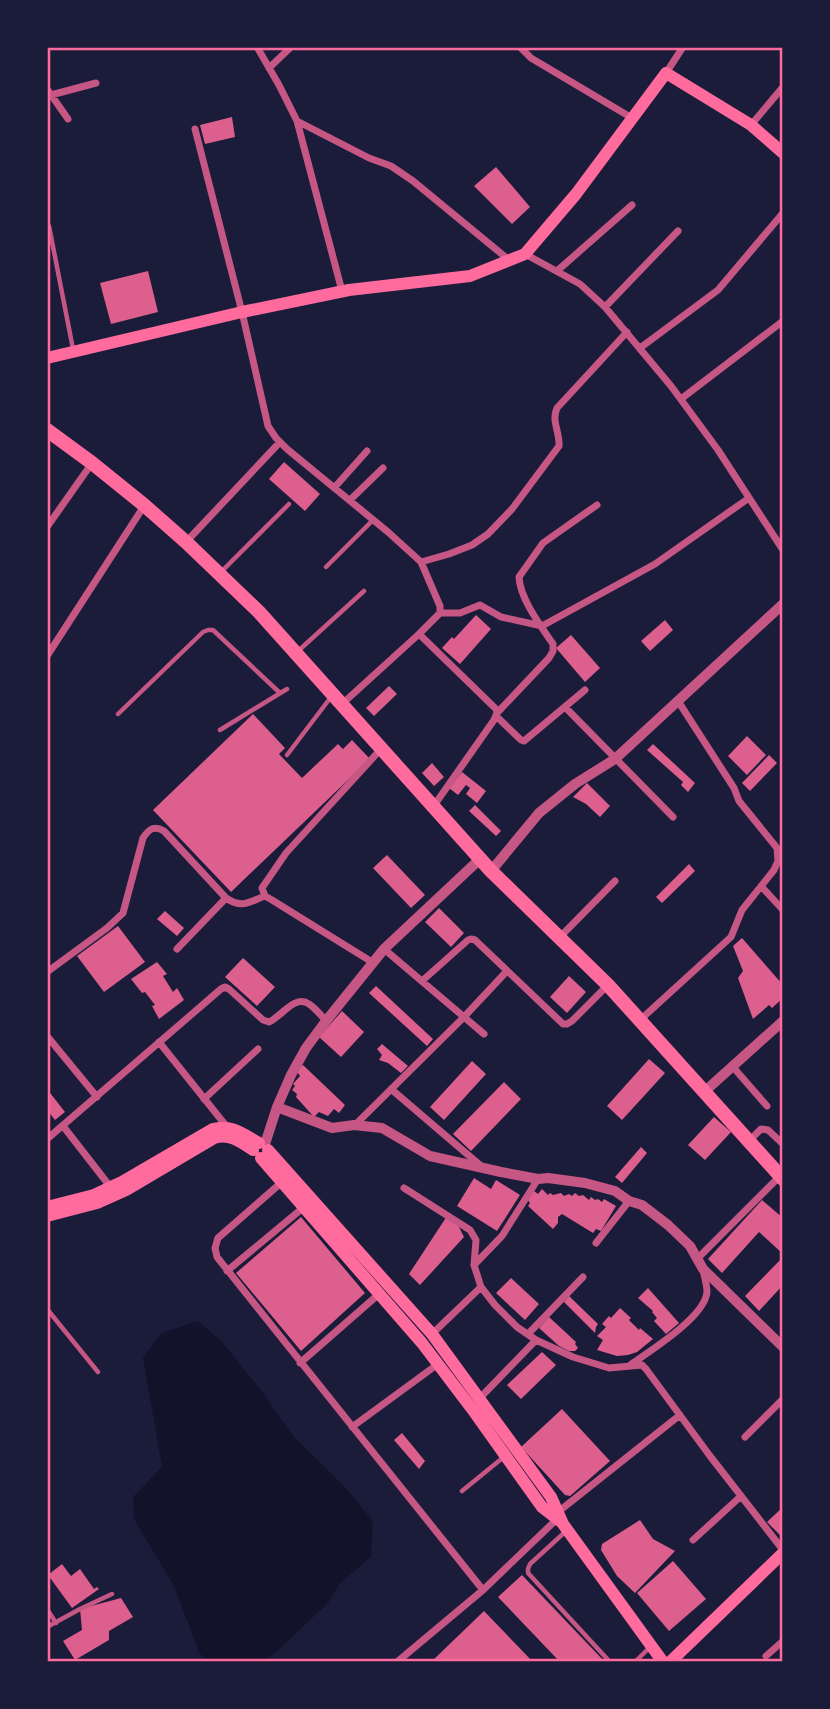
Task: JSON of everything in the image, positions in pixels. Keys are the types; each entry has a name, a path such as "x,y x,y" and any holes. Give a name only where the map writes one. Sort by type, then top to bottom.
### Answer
{"highway":[{"path":"47,430 144,505 220,573 296,653 309,677 337,699 491,871 608,985 781,1177"}],"main road":[{"path":"47,358 342,291 470,276 525,254 576,194 666,73 751,125 783,153"},
{"path":"203,1140 213,1129 227,1127 236,1129 261,1149 432,1334 551,1497 561,1521 663,1662"},
{"path":"47,1216 97,1203 122,1182 203,1140 227,1136 261,1149 282,1182 438,1364 542,1507 561,1521"},
{"path":"47,1207 114,1191"},
{"path":"670,1662 783,1551"}],"street":[{"path":"257,47 297,121 342,291"},
{"path":"269,68 290,47"},
{"path":"520,47 531,58 632,118"},
{"path":"666,73 679,49"},
{"path":"68,119 49,92 96,83"},
{"path":"751,125 783,88"},
{"path":"297,121 369,158 391,166 510,260"},
{"path":"195,128 268,426 280,442 408,548 421,562 440,606 440,613 419,634 337,699"},
{"path":"558,271 632,205"},
{"path":"640,348 718,290 783,213"},
{"path":"606,307 678,231"},
{"path":"525,254 580,284 606,307 681,399 718,450 783,550"},
{"path":"681,399 783,321"},
{"path":"421,562 472,545 488,534 512,509 559,446 553,417 557,408 627,332"},
{"path":"186,542 280,442"},
{"path":"334,488 367,451"},
{"path":"47,527 92,463"},
{"path":"350,500 383,468"},
{"path":"440,613 460,613 480,605 502,617 542,626 655,564 749,498"},
{"path":"47,656 144,505"},
{"path":"433,807 497,714 549,658 552,651 553,644 523,593 519,578 542,543 597,505"},
{"path":"491,871 539,813 575,784 615,759 780,612"},
{"path":"419,634 496,709 497,714 521,740 524,741 585,690"},
{"path":"640,1020 731,937 742,910 774,870 778,861 777,848 739,801 734,788 678,701"},
{"path":"565,707 673,817"},
{"path":"372,962 265,895 262,888 286,853 381,748"},
{"path":"47,972 123,913 143,838 154,827 164,831 234,904 242,905 265,895"},
{"path":"261,1149 291,1075 326,1021 384,949 480,859"},
{"path":"560,937 615,881"},
{"path":"761,886 783,910"},
{"path":"177,949 226,898"},
{"path":"422,981 471,939 563,1024 572,1020 608,985"},
{"path":"384,949 484,1034"},
{"path":"354,1125 507,971"},
{"path":"47,1139 225,987 268,1022 276,1019 295,1002 302,1001 308,1003 326,1021"},
{"path":"704,1092 783,1021"},
{"path":"47,1036 97,1097"},
{"path":"159,1042 227,1127"},
{"path":"204,1099 258,1049"},
{"path":"733,1067 767,1106"},
{"path":"391,1089 483,1168"},
{"path":"277,1107 332,1128 354,1125 382,1128 430,1156 538,1179 585,1182 615,1191 629,1201 642,1205 668,1225 690,1246 703,1269 783,1347"},
{"path":"63,1126 114,1191"},
{"path":"748,1141 761,1129 768,1130 783,1144"},
{"path":"697,1259 781,1177"},
{"path":"474,1265 502,1236 538,1179"},
{"path":"282,1182 218,1238 215,1248 217,1257 483,1590"},
{"path":"404,1188 470,1230 476,1240 474,1265 481,1287 517,1327 536,1340 585,1361 609,1368 642,1365 783,1551"},
{"path":"597,1243 629,1201"},
{"path":"227,1271 303,1207"},
{"path":"626,1367 679,1331 696,1313 707,1294 703,1269"},
{"path":"528,1334 583,1277"},
{"path":"432,1334 481,1287"},
{"path":"300,1363 379,1294"},
{"path":"479,1399 536,1340"},
{"path":"352,1427 438,1364"},
{"path":"745,1437 783,1399"},
{"path":"397,1662 483,1590 680,1415"},
{"path":"693,1540 741,1496"},
{"path":"766,1656 783,1641"}],"lane":[{"path":"49,226 74,352"},
{"path":"220,573 289,504"},
{"path":"326,567 373,519"},
{"path":"296,653 364,591"},
{"path":"118,713 208,630 213,630 280,693"},
{"path":"220,730 287,689"},
{"path":"286,755 337,699"},
{"path":"47,1309 98,1372"},
{"path":"462,1490 506,1455"},
{"path":"561,1521 530,1564 528,1573 610,1662"},
{"path":"47,1627 112,1594"},
{"path":"47,1609 56,1623"},
{"path":"635,1662 651,1646"}],"shaded area":[{"path":"198,1321 221,1341 294,1437 344,1486 373,1521 371,1557 339,1584 328,1603 263,1662 207,1662 199,1652 174,1586 134,1519 133,1497 162,1467 143,1357 162,1333"}],"building":[{"path":"232,117 235,137 205,144 200,125"},
{"path":"496,167 530,207 512,224 474,186"},
{"path":"148,271 158,312 111,324 100,283"},
{"path":"284,462 320,494 305,511 269,479"},
{"path":"476,615 491,629 460,664 442,648"},
{"path":"665,620 673,630 650,651 641,641"},
{"path":"571,635 600,668 585,682 556,648"},
{"path":"389,686 397,694 374,716 366,708"},
{"path":"253,714 285,748 279,754 302,778 338,744 343,749 352,740 370,759 231,892 153,810"},
{"path":"747,736 766,755 747,775 728,756"},
{"path":"653,744 695,783 688,792 681,785 683,782 647,750"},
{"path":"769,755 777,763 750,791 742,783"},
{"path":"432,763 444,777 434,786 422,773"},
{"path":"462,772 486,791 477,803 466,794 470,788 466,785 458,795 449,788"},
{"path":"587,783 610,806 600,817 586,804 573,797"},
{"path":"475,805 501,831 496,836 469,811"},
{"path":"387,855 425,895 411,908 373,868"},
{"path":"689,864 695,871 662,903 656,897"},
{"path":"439,908 464,933 451,947 425,922"},
{"path":"165,911 184,928 177,936 157,919"},
{"path":"118,926 145,962 104,992 77,956"},
{"path":"742,938 783,985 783,998 772,1008 769,1005 753,1019 738,978 743,971 733,946"},
{"path":"243,958 275,987 257,1006 225,977"},
{"path":"157,962 167,974 163,976 173,992 177,988 184,1000 159,1019 152,1006 155,1005 131,979"},
{"path":"569,976 586,992 567,1013 550,997"},
{"path":"376,986 433,1039 427,1046 369,993"},
{"path":"342,1011 364,1032 341,1057 319,1037"},
{"path":"382,1044 408,1066 401,1073 379,1060 382,1055 377,1049"},
{"path":"649,1059 665,1073 622,1120 607,1106"},
{"path":"472,1061 486,1074 444,1120 430,1107"},
{"path":"303,1065 345,1105 339,1113 334,1109 328,1116 319,1112 314,1117 296,1097 297,1094 292,1090 295,1086 293,1084 300,1076 296,1070"},
{"path":"504,1082 521,1099 471,1151 453,1134"},
{"path":"47,1089 65,1112 55,1120 47,1110"},
{"path":"714,1117 731,1132 705,1160 688,1145"},
{"path":"641,1147 647,1153 622,1183 615,1177"},
{"path":"474,1178 491,1189 496,1180 520,1195 497,1231 457,1206"},
{"path":"542,1189 548,1195 561,1193 564,1196 572,1196 575,1193 589,1200 591,1197 602,1202 604,1199 616,1206 601,1231 596,1229 593,1233 562,1214 553,1229 528,1206 530,1203 527,1199 534,1191 538,1194"},
{"path":"762,1200 783,1218 783,1254 759,1232 722,1273 708,1259"},
{"path":"447,1216 459,1227 464,1237 420,1285 409,1274"},
{"path":"301,1217 365,1293 301,1351 236,1273"},
{"path":"783,1257 783,1285 759,1311 745,1296"},
{"path":"511,1278 539,1304 525,1320 496,1293"},
{"path":"648,1288 679,1323 666,1334 654,1321 657,1318 653,1311 638,1298"},
{"path":"569,1296 598,1324 595,1333 564,1302"},
{"path":"620,1308 639,1330 640,1328 653,1339 637,1352 617,1356 597,1350 603,1340 597,1336 606,1327 602,1324"},
{"path":"549,1317 576,1342 578,1348 575,1351 559,1346 539,1328"},
{"path":"542,1352 556,1365 521,1399 507,1385"},
{"path":"562,1409 610,1461 570,1496 565,1495 521,1447"},
{"path":"402,1433 425,1461 419,1469 394,1440"},
{"path":"783,1507 783,1538 767,1522"},
{"path":"640,1520 653,1539 675,1551 635,1593 617,1576 601,1550 602,1544"},
{"path":"673,1561 706,1599 669,1631 637,1593"},
{"path":"62,1564 71,1576 80,1569 94,1589 99,1589 72,1608 48,1575"},
{"path":"522,1575 605,1662 560,1662 498,1597"},
{"path":"121,1598 133,1617 109,1631 109,1640 75,1660 63,1641 82,1630 80,1609"},
{"path":"484,1611 533,1662 431,1662"}]}
